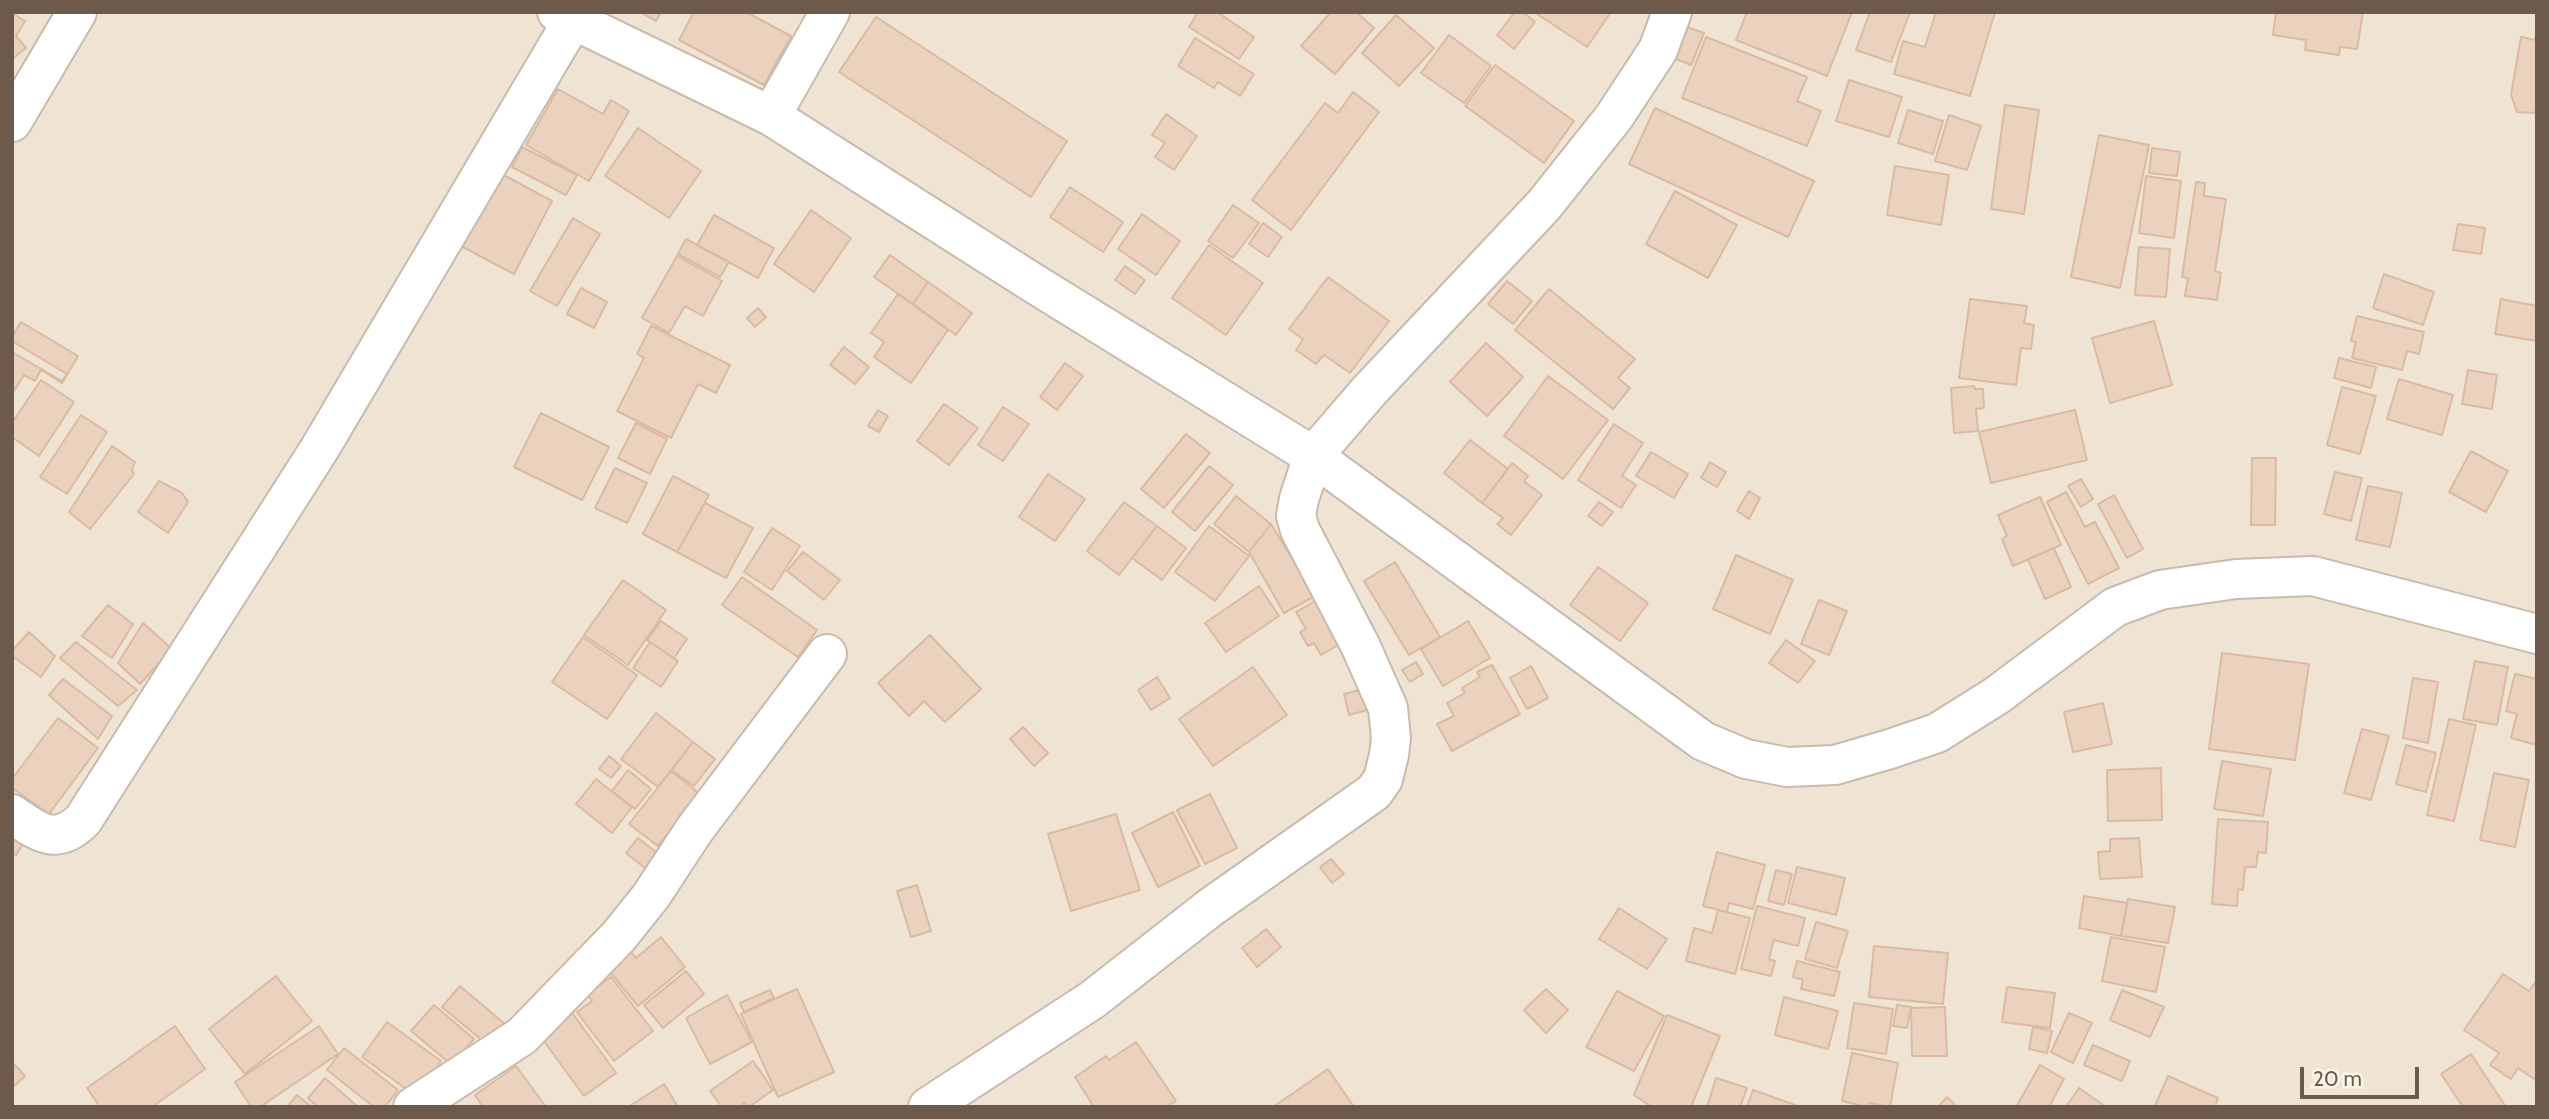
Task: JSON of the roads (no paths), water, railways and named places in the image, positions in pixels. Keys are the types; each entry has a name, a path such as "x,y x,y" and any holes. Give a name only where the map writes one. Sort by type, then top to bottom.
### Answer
{"street":[{"path":"12,122 77,12"},
{"path":"771,116 830,12"},
{"path":"928,1107 1092,1000 1211,907 1374,792 1383,779 1391,738 1388,709 1360,645 1300,530 1296,516 1313,456 1369,391 1544,205 1621,106 1658,50 1672,12"},
{"path":"12,814 40,834 72,831 83,820 320,448 565,16 771,116 1030,281 1313,456 1703,741 1746,759 1787,767 1835,765 1937,733 1996,696 2115,607 2160,590 2236,579 2314,576 2537,634"},
{"path":"413,1107 522,1036 619,936 651,896 695,829 827,654"}]}
